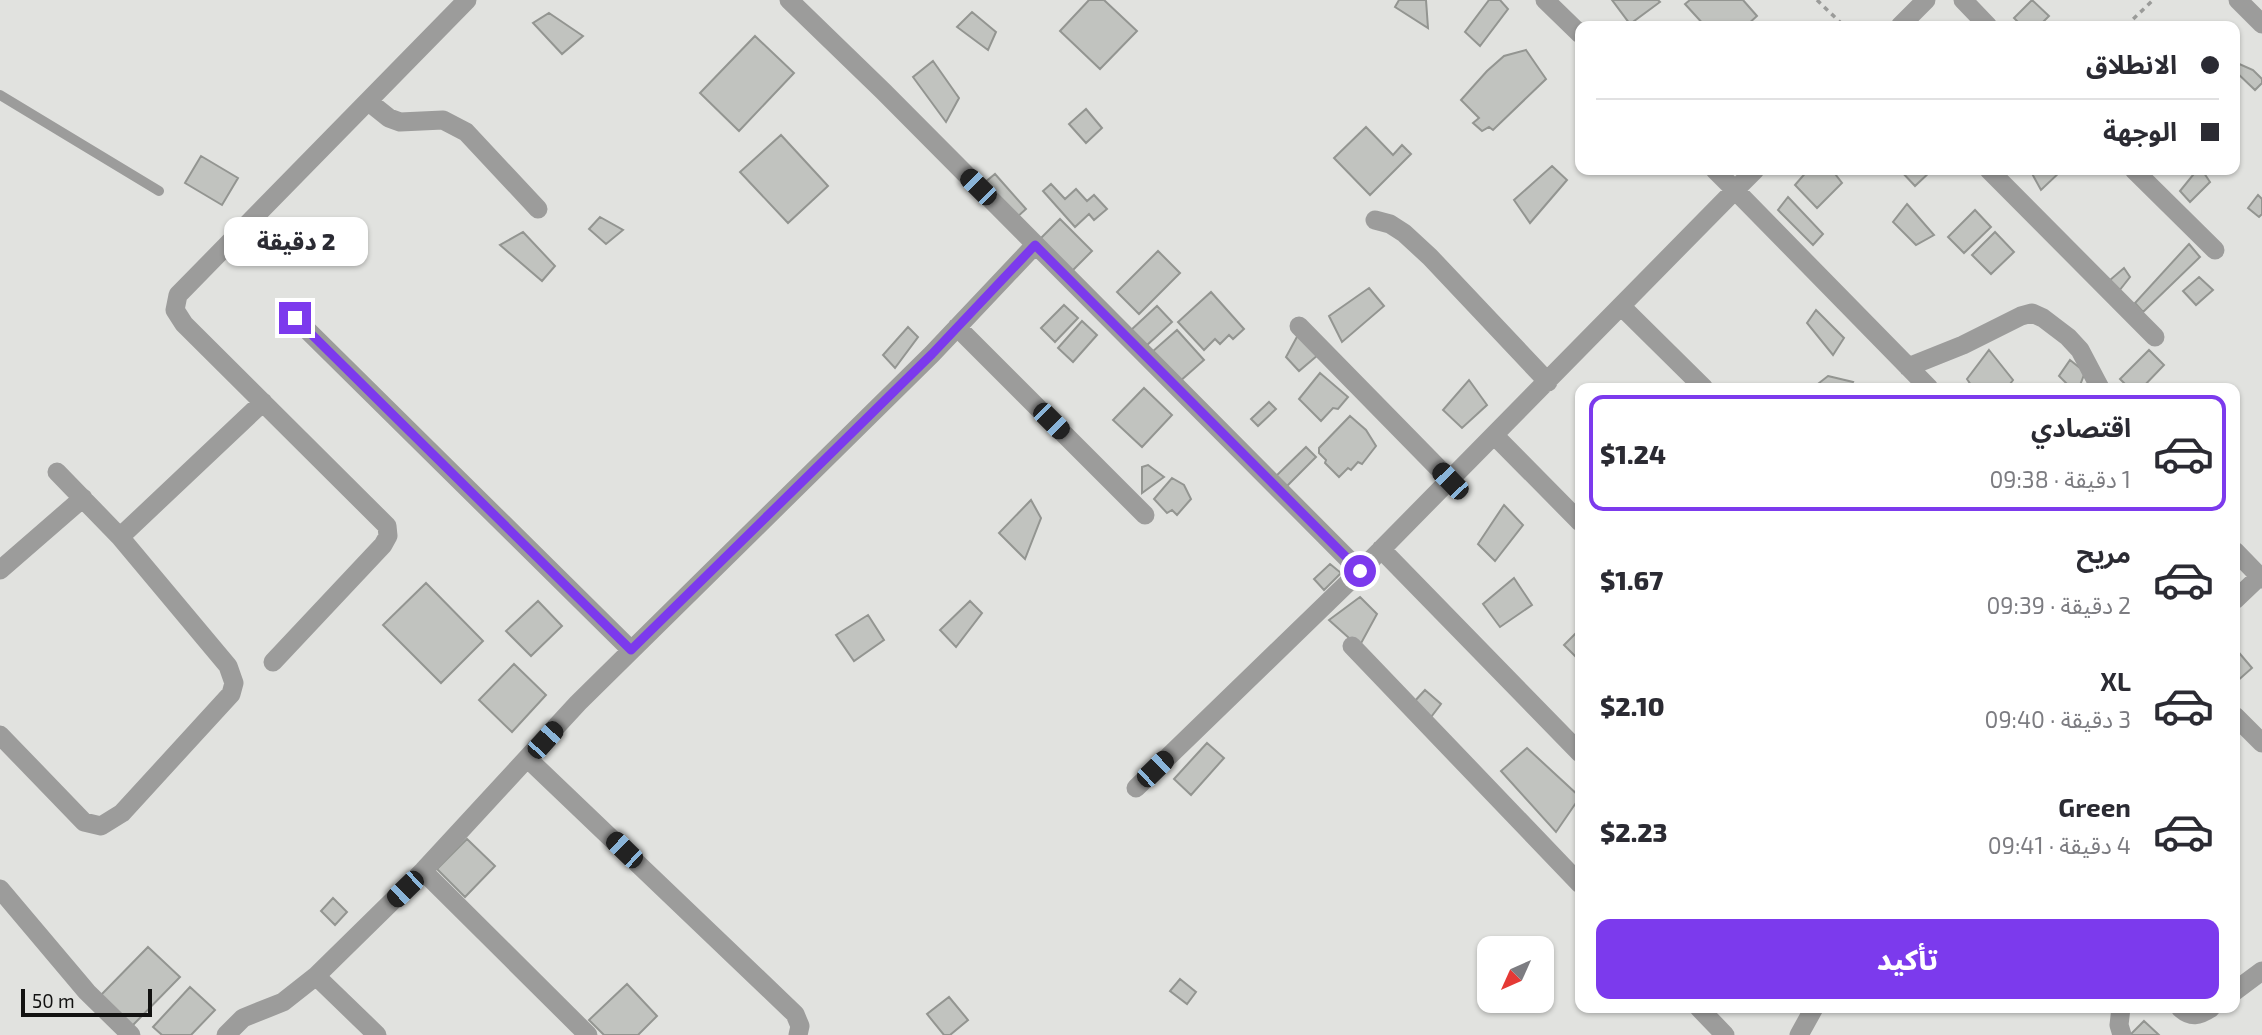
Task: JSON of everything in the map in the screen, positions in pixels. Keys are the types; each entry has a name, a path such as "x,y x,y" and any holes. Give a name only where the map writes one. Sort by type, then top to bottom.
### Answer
{"street":[{"path":"273,662 383,545 388,536 387,526 184,324 175,310 178,295 467,0"},
{"path":"789,0 883,91 1360,571"},
{"path":"1545,0 1575,29"},
{"path":"1905,21 1926,0"},
{"path":"1963,0 1983,21"},
{"path":"2238,0 2262,24"},
{"path":"369,102 389,118 400,122 443,120 466,132 538,209"},
{"path":"1720,175 1924,383"},
{"path":"1136,788 1360,571 1750,175"},
{"path":"1994,175 2155,337"},
{"path":"2138,175 2215,250"},
{"path":"1375,220 1390,224 1404,233 1430,257 1548,382"},
{"path":"226,1035 243,1018 283,1002 316,976 423,871 578,703 957,327 1035,245"},
{"path":"1621,306 1699,383"},
{"path":"1908,367 2032,313 2068,337 2080,350 2097,383"},
{"path":"295,318 631,650"},
{"path":"1299,326 1450,481"},
{"path":"957,327 1145,515"},
{"path":"120,537 263,402"},
{"path":"1495,436 1575,516"},
{"path":"0,735 84,822 101,826 122,813 231,694 234,684 228,666 120,537 57,472"},
{"path":"0,570 83,498"},
{"path":"1381,549 1575,748"},
{"path":"2240,556 2261,578 2240,596"},
{"path":"1352,646 1575,879"},
{"path":"2240,721 2262,743"},
{"path":"528,759 795,1014 800,1026 798,1035"},
{"path":"423,871 588,1035"},
{"path":"0,889 87,992 131,1035"},
{"path":"2240,987 2262,971"},
{"path":"316,976 377,1035"},
{"path":"1704,1013 1725,1035"},
{"path":"1799,1035 1811,1013"},
{"path":"2120,1013 2119,1025 2122,1035"},
{"path":"2185,1013 2194,1016 2204,1013"}],"lane":[{"path":"0,95 159,191"}],"path":[{"path":"1817,0 1839,21"},
{"path":"2131,21 2153,0"}],"building":[{"path":"1089,0 1104,0 1137,31 1100,69 1060,31"},
{"path":"1399,0 1426,0 1428,28 1395,7"},
{"path":"1489,0 1500,0 1508,9 1480,46 1465,32"},
{"path":"1612,0 1660,2 1634,21 1628,21"},
{"path":"1690,0 1743,0 1757,16 1752,21 1700,21 1685,4"},
{"path":"2032,0 2049,16 2044,21 2017,21 2014,18"},
{"path":"972,12 996,32 988,50 957,27"},
{"path":"549,13 583,36 562,54 533,23"},
{"path":"755,36 794,73 739,131 700,93"},
{"path":"1526,50 1546,79 1493,130 1489,127 1482,131 1473,123 1479,118 1461,100 1504,56"},
{"path":"933,61 959,98 946,122 913,77"},
{"path":"2240,64 2253,70 2262,79 2262,83 2255,90 2240,76"},
{"path":"1086,109 1102,128 1086,143 1069,124"},
{"path":"1366,127 1393,155 1402,145 1411,154 1370,195 1334,158"},
{"path":"781,135 828,186 788,223 740,172"},
{"path":"201,156 238,178 222,205 185,183"},
{"path":"1552,166 1567,180 1530,223 1514,200"},
{"path":"995,174 1026,209 1016,218 984,183"},
{"path":"1804,175 1836,175 1842,183 1817,208 1795,185"},
{"path":"1905,175 1927,175 1915,186"},
{"path":"2033,175 2057,175 2041,190"},
{"path":"2193,175 2205,175 2210,182 2190,202 2180,191"},
{"path":"1051,184 1065,199 1076,189 1087,201 1094,195 1107,209 1094,220 1089,214 1075,227 1043,191"},
{"path":"2258,195 2262,199 2262,214 2259,217 2248,208"},
{"path":"1788,197 1823,234 1813,245 1778,210"},
{"path":"1907,204 1934,235 1916,245 1893,222"},
{"path":"1975,210 1991,227 1964,253 1948,237"},
{"path":"600,217 623,230 606,244 589,229"},
{"path":"1060,219 1092,251 1070,273 1038,241"},
{"path":"523,232 555,266 542,281 500,245"},
{"path":"1995,232 2014,252 1991,274 1972,255"},
{"path":"2189,244 2200,257 2143,312 2135,303"},
{"path":"1158,251 1180,273 1139,314 1117,292"},
{"path":"2124,268 2130,277 2119,291 2110,280"},
{"path":"2199,277 2213,290 2196,305 2183,291"},
{"path":"1369,288 1384,306 1342,342 1329,316"},
{"path":"1211,292 1244,329 1233,339 1229,335 1220,344 1215,339 1204,350 1178,322"},
{"path":"1064,305 1078,318 1055,342 1041,328"},
{"path":"1157,306 1172,322 1146,346 1131,330"},
{"path":"1816,310 1844,338 1833,355 1807,323"},
{"path":"1082,321 1097,335 1073,362 1058,348"},
{"path":"908,327 918,337 895,368 883,355"},
{"path":"1177,330 1204,360 1179,382 1152,352"},
{"path":"1298,335 1318,355 1299,371 1286,357"},
{"path":"1989,350 2013,380 2011,383 1970,383 1967,379"},
{"path":"2149,350 2164,365 2147,383 2124,383 2120,379"},
{"path":"2070,360 2085,372 2081,383 2066,383 2059,376"},
{"path":"1320,373 1348,397 1338,409 1333,408 1321,421 1299,399"},
{"path":"1828,376 1853,382 1852,383 1819,383"},
{"path":"1469,380 1487,405 1462,428 1443,410"},
{"path":"1144,388 1172,415 1142,447 1113,420"},
{"path":"1269,402 1276,409 1258,426 1251,419"},
{"path":"1350,416 1366,430 1376,446 1362,464 1358,462 1339,477 1325,463 1319,448"},
{"path":"1306,447 1316,457 1286,487 1276,476"},
{"path":"1148,465 1164,477 1142,493 1142,467"},
{"path":"1172,478 1184,485 1191,499 1177,515 1172,510 1167,513 1154,499"},
{"path":"1031,500 1041,518 1025,559 999,533"},
{"path":"1504,505 1523,525 1495,561 1478,544"},
{"path":"1330,564 1341,573 1324,590 1314,579"},
{"path":"1514,578 1532,605 1500,627 1483,604"},
{"path":"426,583 483,641 441,683 383,625"},
{"path":"1360,597 1377,614 1359,647 1329,620"},
{"path":"538,601 562,626 531,656 506,631"},
{"path":"970,601 982,613 956,647 940,630"},
{"path":"868,615 884,640 854,661 836,635"},
{"path":"1575,634 1575,656 1564,645"},
{"path":"2240,654 2252,668 2240,679"},
{"path":"514,664 546,695 512,732 479,700"},
{"path":"1425,690 1441,704 1431,717 1413,703"},
{"path":"1207,743 1224,758 1191,795 1174,779"},
{"path":"1527,748 1575,792 1575,804 1556,832 1501,771"},
{"path":"467,839 495,866 465,897 437,869"},
{"path":"333,898 347,912 335,925 321,911"},
{"path":"148,947 180,977 132,1026 100,996"},
{"path":"1180,979 1196,992 1187,1004 1170,991"},
{"path":"627,984 657,1016 638,1035 604,1035 589,1020"},
{"path":"190,987 215,1010 191,1035 162,1035 153,1027"},
{"path":"949,997 968,1020 950,1035 944,1035 927,1014"},
{"path":"2144,1021 2159,1035 2130,1035"}],"route":[{"path":"295,318 631,650 932,354 1035,245 1360,571"}]}
